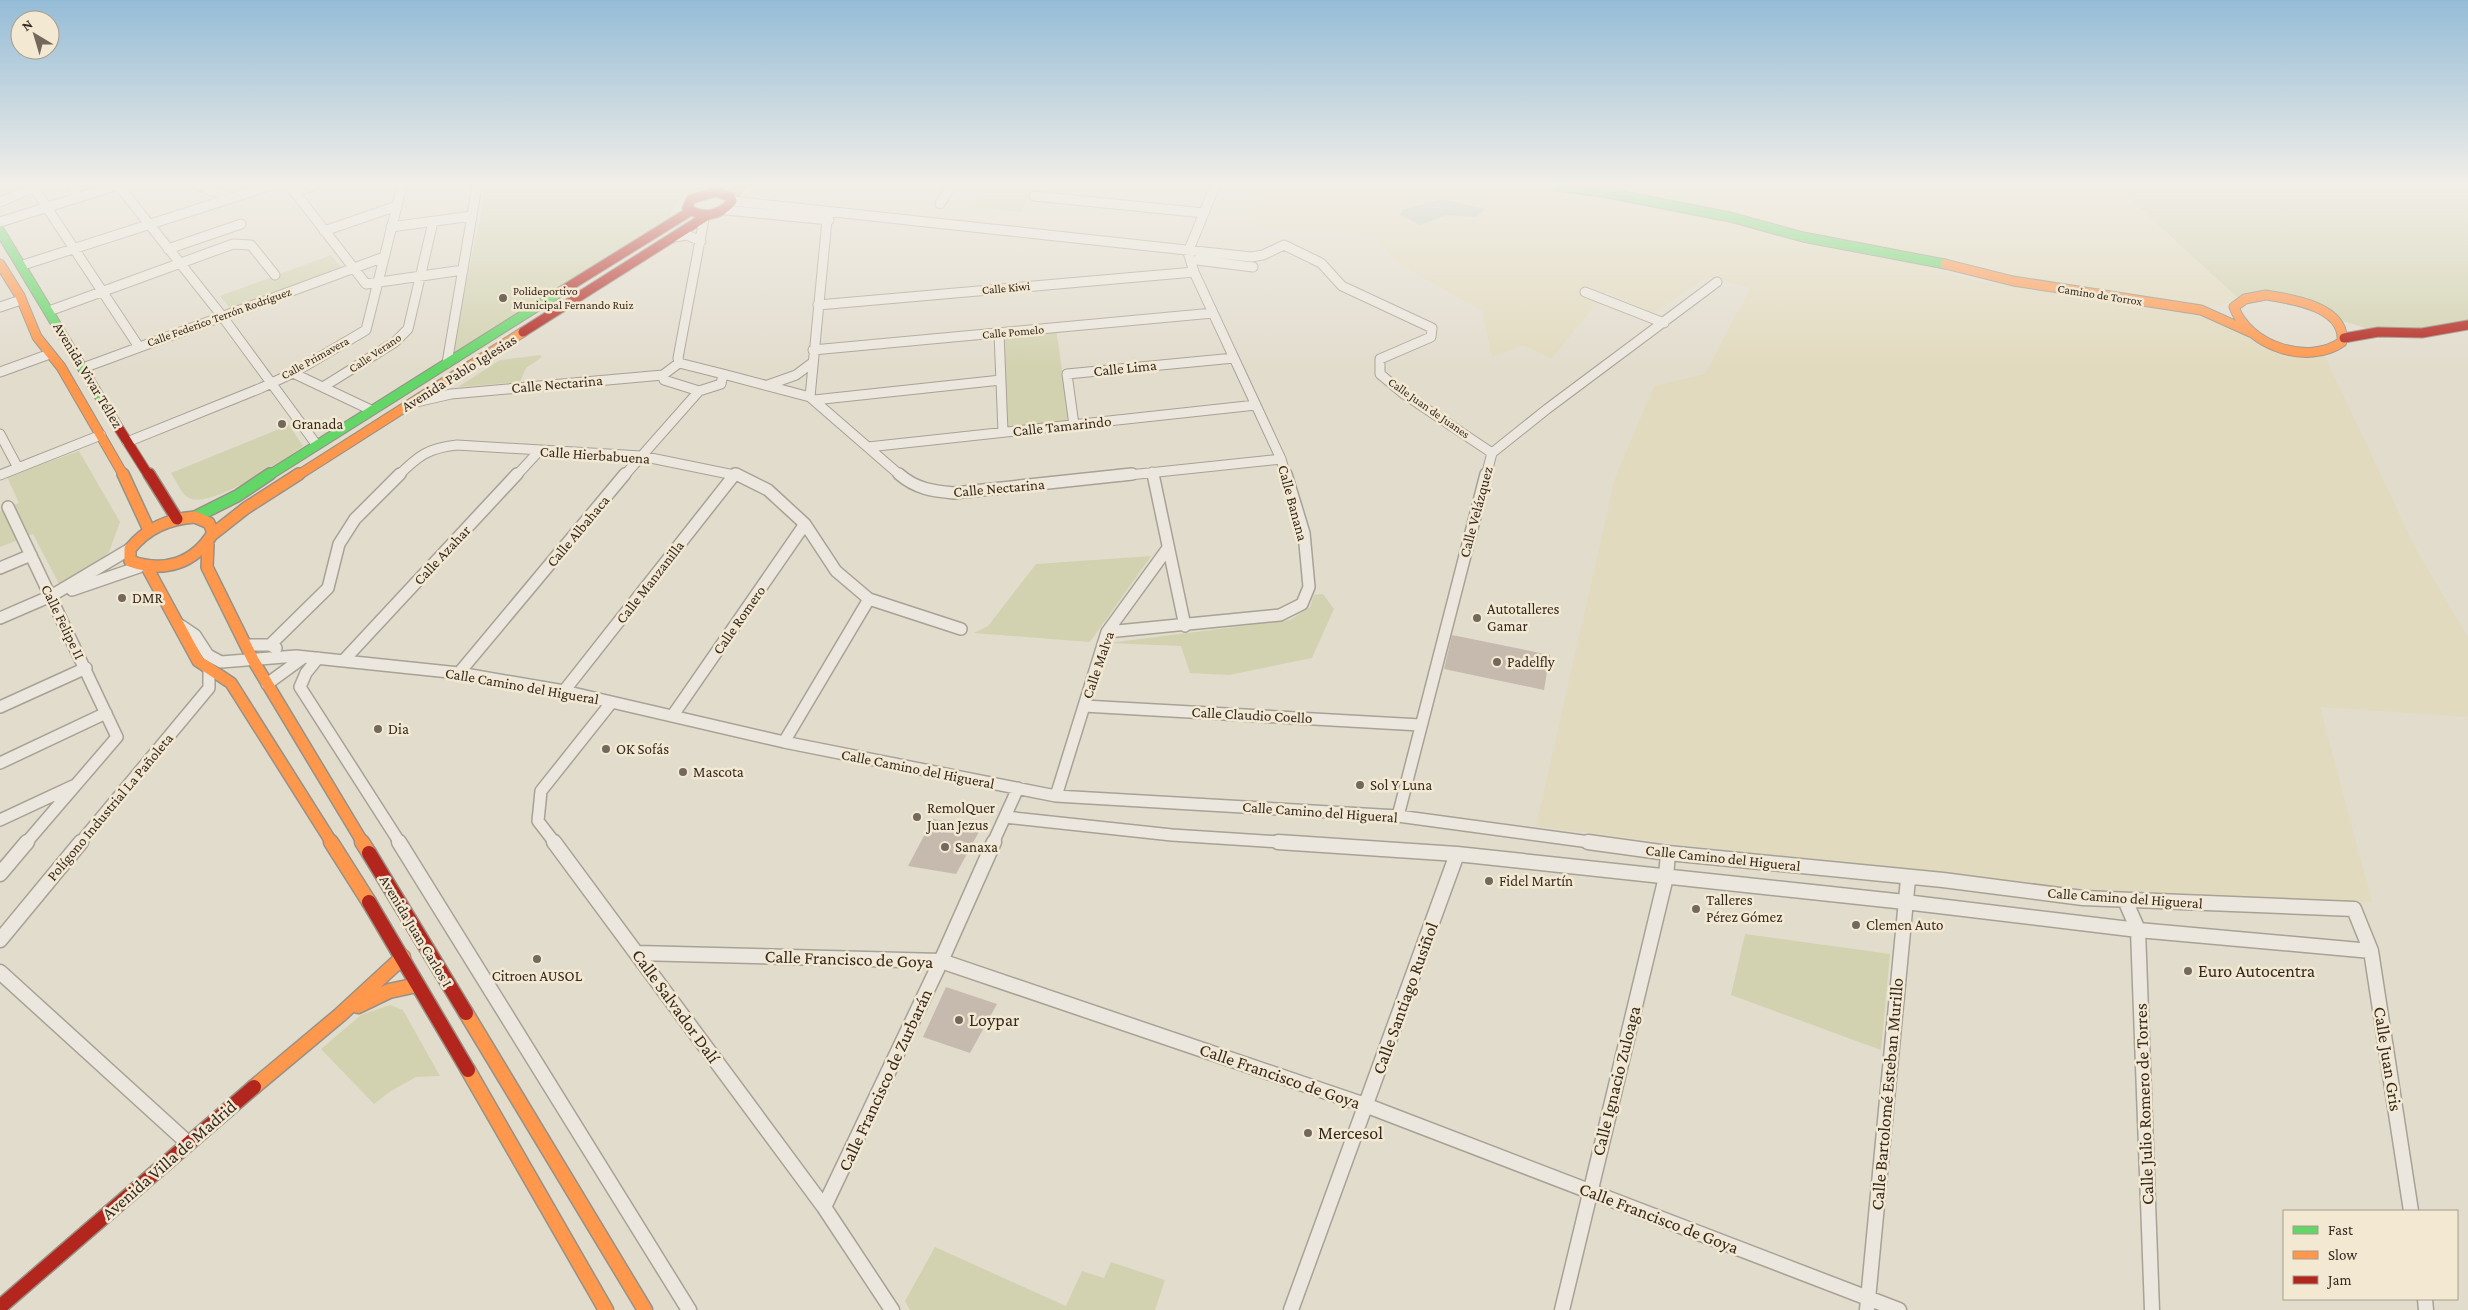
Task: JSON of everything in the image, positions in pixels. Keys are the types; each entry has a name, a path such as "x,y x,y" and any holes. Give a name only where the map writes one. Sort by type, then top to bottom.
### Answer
{"street":[{"name":"Avenida Vivar Téllez","path":"11,247 127,442 177,519"},
{"path":"23,265 79,247"},
{"path":"173,247 168,249 222,316 316,444"},
{"path":"50,311 225,247"},
{"path":"253,247 275,275"},
{"path":"336,247 366,284 463,270"},
{"name":"Calle Primavera","path":"127,442 293,373 366,330 386,247"},
{"name":"Calle Verano","path":"323,387 395,342 408,329 428,247"},
{"path":"447,363 467,247"},
{"name":"Avenida Pablo Iglesias","path":"195,518 231,500 316,444 633,247"},
{"name":"Avenida Pablo Iglesias","path":"213,534 246,508 658,247"},
{"path":"700,247 678,358 679,363 663,375 664,380 699,391 720,384 723,374"},
{"path":"823,247 812,363 812,399 1000,380"},
{"path":"1109,247 1189,256 1192,247"},
{"name":"Calle Juan de Juanes","path":"1189,256 1252,262 1280,247"},
{"name":"Calle Juan de Juanes","path":"1288,247 1321,263 1342,286 1432,328 1431,337 1380,359 1380,374 1404,394 1492,452"},
{"name":"Camino de Torrox","path":"1857,247 1957,266 2013,281 2202,310 2267,342 2302,352 2332,350 2341,345 2344,338"},
{"path":"73,249 139,347"},
{"name":"Calle Banana","path":"1107,632 1185,626 1280,615 1302,604 1309,587 1304,533 1281,459 1194,272 1189,256"},
{"name":"Calle Federico Terrón Rodríguez","path":"84,368 384,257"},
{"name":"Avenida Vivar Téllez","path":"0,264 21,300 26,316 47,355 61,367 101,435 134,494 149,530"},
{"name":"Calle Kiwi","path":"818,305 1194,272"},
{"name":"Calle Velázquez","path":"1398,816 1492,452 1529,422 1717,282"},
{"path":"1585,292 1664,323"},
{"name":"Camino de Torrox","path":"2202,310 2251,296 2284,297 2311,306 2333,318"},
{"path":"0,308 21,300"},
{"path":"2240,300 2234,307 2235,316 2241,325 2250,332"},
{"name":"Calle Pomelo","path":"813,350 1213,313"},
{"path":"2333,318 2378,332"},
{"path":"2333,318 2342,328 2344,338 2378,332 2422,333 2468,325"},
{"path":"999,333 1002,432"},
{"path":"0,372 47,355"},
{"name":"Calle Lima","path":"1074,425 1067,374 1234,358"},
{"name":"Calle Nectarina","path":"679,363 768,385 812,399 909,483 929,491 954,493 1281,459"},
{"path":"768,385 796,375 812,363"},
{"path":"293,373 371,410"},
{"name":"Calle Nectarina","path":"410,404 451,394 663,375"},
{"path":"442,383 443,390 451,394"},
{"name":"Calle Albahaca","path":"459,673 641,456 699,391"},
{"name":"Calle Tamarindo","path":"868,447 1256,405"},
{"path":"0,434 18,468"},
{"path":"0,475 101,435"},
{"name":"Calle Hierbabuena","path":"270,645 328,588 339,544 355,519 415,459 436,447 457,445 641,456 735,474 768,490 805,524 836,571 868,599 961,629"},
{"name":"Calle Azahar","path":"344,660 540,450"},
{"path":"1152,472 1185,626"},
{"name":"Calle Manzanilla","path":"564,691 735,474"},
{"name":"Calle Felipe II","path":"8,508 86,668 117,737 77,784"},
{"path":"0,618 51,596 144,568 160,569 184,561 208,545 213,534 209,523 195,518 177,519 149,530 140,536 130,549 51,596"},
{"name":"Calle Romero","path":"673,715 805,524"},
{"name":"Avenida Juan Carlos I","path":"208,545 207,567 253,660 645,1310"},
{"name":"Calle Malva","path":"1056,796 1107,632 1168,548"},
{"name":"Avenida Juan Carlos I","path":"130,549 130,561 144,568 180,625 198,660 230,683 402,957 606,1310"},
{"path":"0,568 31,555"},
{"path":"784,742 868,599"},
{"name":"Calle Camino del Higueral","path":"180,625 193,631 209,656 225,662 253,660 270,656 300,656 459,673 564,691 784,742 1056,796 1398,816 1668,853 1943,880 2083,898 2354,909"},
{"name":"Calle Camino del Higueral","path":"246,645 270,645 300,656"},
{"path":"267,684 300,656"},
{"path":"318,658 306,673 300,687 689,1310"},
{"path":"0,707 86,668"},
{"name":"Polígono Industrial La Pañoleta","path":"0,940 209,688 209,669"},
{"name":"Calle Salvador Dalí","path":"611,703 541,791 538,821 824,1207 892,1310"},
{"name":"Calle Claudio Coello","path":"1084,706 1420,725"},
{"path":"0,763 106,713"},
{"path":"0,820 77,784"},
{"path":"0,874 77,784"},
{"name":"Calle Francisco de Zurbarán","path":"824,1207 941,961 1018,788"},
{"name":"Calle Camino del Higueral","path":"1005,817 1172,835 1457,854 1906,902 2138,930 2371,951"},
{"name":"Calle Ignacio Zuloaga","path":"1562,1310 1666,877 1668,853"},
{"name":"Calle Santiago Rusiñol","path":"1291,1310 1457,854"},
{"name":"Calle Bartolomé Esteban Murillo","path":"1868,1304 1908,878"},
{"name":"Calle Julio Romero de Torres","path":"2125,900 2138,930 2152,1310"},
{"name":"Calle Juan Gris","path":"2354,909 2371,951 2411,1210"},
{"name":"Calle Francisco de Goya","path":"637,953 941,961 1365,1105 1589,1192 1868,1304 1899,1310"},
{"path":"340,1015 402,957"},
{"path":"0,972 188,1143"},
{"path":"340,1015 388,991 417,985"},
{"name":"Avenida Villa de Madrid","path":"0,1307 188,1143 340,1015"}],"shaded area":[{"path":"1383,247 2182,247 2240,300 2201,310 2013,281 1860,248 1946,273 1982,281 2207,314 2284,348 2323,352 2415,547 2468,638 2468,717 2320,707 2372,902 2120,893 1673,844 1536,826 1615,478 1654,386 1705,374 1750,288 1707,277 1653,313 1606,292 1551,359 1523,345 1492,357 1482,311 1394,261"}],"green space":[{"path":"474,247 624,247 451,354"},
{"path":"2183,247 2468,247 2468,321 2408,330 2378,332 2333,318 2302,302 2251,296 2238,298"},
{"path":"331,255 341,267 230,308 220,296"},
{"path":"1056,329 1070,423 1006,429 1002,335"},
{"path":"540,355 542,357 526,368 520,382 458,387 500,360"},
{"path":"289,425 303,446 264,472 230,490 199,499 189,498 181,490 171,473"},
{"path":"79,451 120,522 109,552 91,569 59,584 33,534 0,547 0,511 19,503 7,477"},
{"path":"1151,556 1090,642 974,633 988,626 1036,564"},
{"path":"1323,594 1334,609 1312,658 1229,675 1190,673 1181,646 1108,643 1290,620 1310,607 1314,595"},
{"path":"1745,934 1890,954 1881,1050 1731,995"},
{"path":"390,1005 403,1010 440,1076 416,1077 391,1091 374,1104 321,1049 361,1015"},
{"path":"935,1247 1066,1306 1082,1271 1104,1278 1111,1262 1165,1280 1155,1310 910,1310 905,1301"}],"building":[{"name":"Padelfly","path":"1452,635 1550,655 1544,690 1444,669"},
{"name":"Sanaxa","path":"933,819 981,828 956,874 908,866"},
{"name":"Loypar","path":"946,987 997,1004 970,1053 923,1037"}],"traffic: fast":[{"path":"10,247 113,419"},
{"path":"1856,247 1945,264"},
{"path":"195,517 237,496 316,444 560,292"}],"traffic: slow":[{"path":"0,264 20,296 37,337 61,367 131,488 149,530"},
{"path":"1945,264 2013,281 2201,310 2250,332"},
{"path":"2266,295 2299,301 2320,309 2337,323 2343,332 2342,342 2333,348 2321,352 2308,352 2281,347 2257,336 2243,325 2234,307 2245,299 2266,295"},
{"path":"213,534 246,508 523,332"},
{"path":"195,517 209,523 213,533 198,553 188,560 166,567 154,567 130,561 130,549 150,529 176,519 195,517"},
{"path":"208,545 207,567 253,660 369,853"},
{"path":"148,569 198,661 231,683 369,902"},
{"path":"254,1087 340,1015 403,957"},
{"path":"358,1006 389,991 417,985"},
{"path":"466,1013 645,1310"},
{"path":"468,1070 606,1310"}],"traffic: jam":[{"path":"560,292 632,247"},
{"path":"523,332 657,247"},
{"path":"2344,338 2378,332 2422,333 2468,325"},
{"path":"113,419 177,519"},
{"path":"369,853 466,1013"},
{"path":"369,902 468,1070"},
{"path":"0,1307 254,1087"}],"place":[{"name":"Polideportivo Municipal Fernando Ruiz","path":"503,298"},
{"name":"Granada","path":"282,424"},
{"name":"DMR","path":"122,598"},
{"name":"Autotalleres Gamar","path":"1477,618"},
{"name":"Padelfly","path":"1497,662"},
{"name":"Dia","path":"378,729"},
{"name":"OK Sofás","path":"606,749"},
{"name":"Mascota","path":"683,772"},
{"name":"Sol Y Luna","path":"1360,785"},
{"name":"RemolQuer Juan Jezus","path":"917,817"},
{"name":"Sanaxa","path":"945,847"},
{"name":"Fidel Martín","path":"1489,881"},
{"name":"Talleres Pérez Gómez","path":"1696,909"},
{"name":"Clemen Auto","path":"1856,925"},
{"name":"Citroen AUSOL","path":"537,959"},
{"name":"Euro Autocentra","path":"2188,971"},
{"name":"Loypar","path":"959,1020"},
{"name":"Mercesol","path":"1308,1133"}]}
